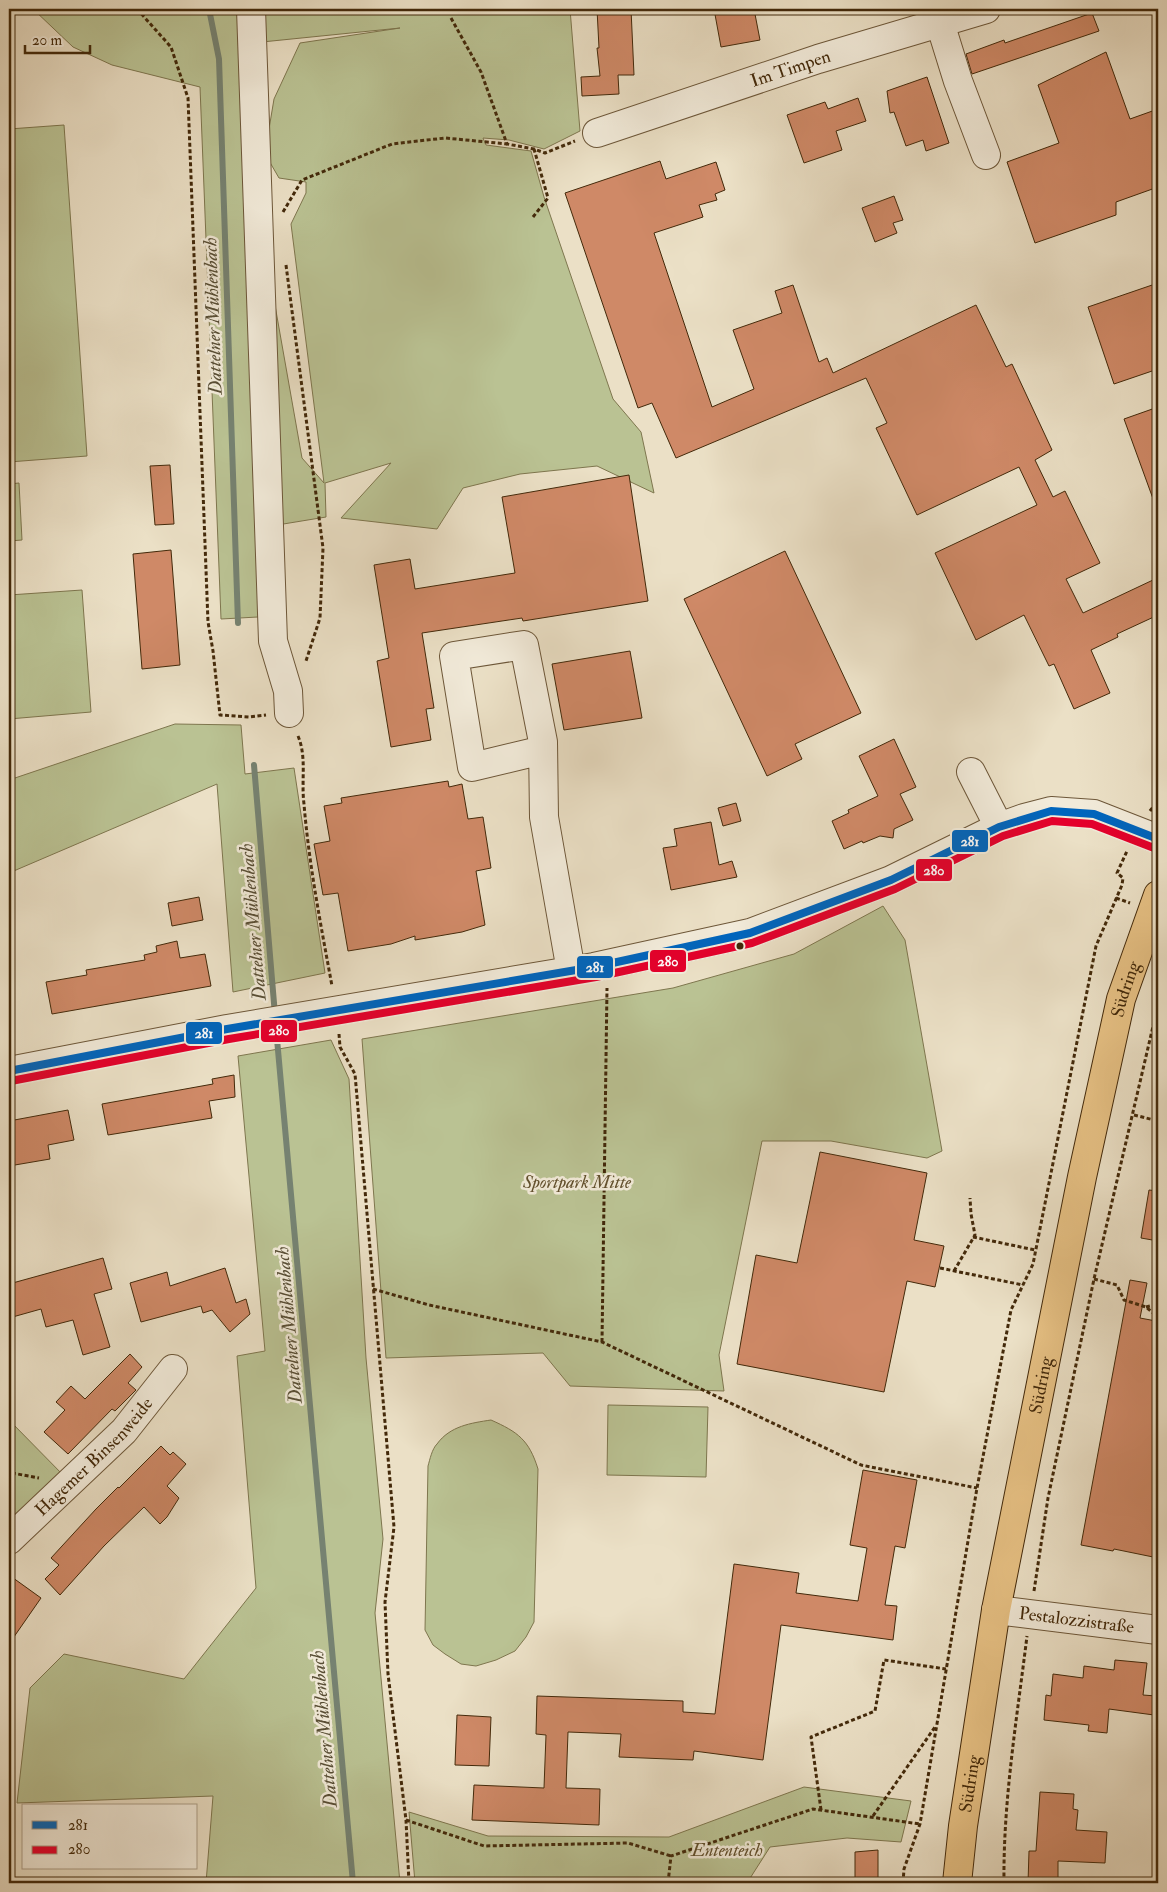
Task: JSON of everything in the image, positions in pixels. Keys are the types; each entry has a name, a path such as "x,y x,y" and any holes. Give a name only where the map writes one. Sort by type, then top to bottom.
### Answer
{"main road":[{"name":"Südring","path":"957,1883 963,1826 996,1610 1082,1177 1121,998 1158,895"}],"street":[{"path":"245,9 253,44"},
{"path":"251,9 273,641 288,691 289,713"},
{"name":"Im Timpen","path":"597,133 942,18 986,9"},
{"path":"942,18 958,81 986,155"},
{"path":"543,750 472,767 454,656 524,645 543,750 544,817 571,971"},
{"path":"971,772 999,827"},
{"path":"9,1071 227,1029 608,965 750,933 891,880 999,827 1051,811 1094,814 1158,839"},
{"name":"Hagemer Binsenweide","path":"9,1540 124,1430 173,1369"},
{"name":"Pestalozzistraße","path":"996,1610 1158,1630"}],"path":[{"path":"137,9 171,47 188,98 208,622 220,715 249,717 289,713 303,747 303,802 312,870 337,1012 340,1047 355,1074 394,1527 385,1602 388,1674 406,1820 409,1883"},
{"path":"451,18 481,72 507,144"},
{"path":"280,218 302,180 392,144 445,138 507,144 534,149 544,153 597,133"},
{"path":"533,218 548,198 534,149"},
{"path":"285,256 323,548 320,618 303,670"},
{"path":"903,1883 904,1869 920,1824 977,1488 1011,1310 1032,1264 1096,946 1122,885 1123,878 1117,873 1122,864"},
{"path":"602,1342 608,965"},
{"path":"1004,1883 1012,1756 1030,1615 1048,1498 1094,1279 1134,1115 1158,1005"},
{"path":"1134,1115 1158,1121"},
{"path":"954,1271 975,1234 970,1214 970,1198"},
{"path":"974,1237 1035,1250"},
{"path":"940,1268 1023,1285"},
{"path":"1094,1279 1117,1285 1124,1300 1146,1307 1158,1317"},
{"path":"373,1289 429,1305 602,1342 861,1465 977,1488"},
{"path":"1146,1307 1158,1304"},
{"path":"9,1468 12,1473 45,1480"},
{"path":"821,1810 811,1737 875,1711 884,1660 946,1668"},
{"path":"873,1816 937,1725"},
{"path":"406,1820 484,1846 628,1843 671,1856 812,1809 920,1824"},
{"path":"668,1883 671,1856"}],"green space":[{"path":"33,9 570,9 580,131 544,149 509,140 483,138 486,145 531,151 544,197 613,399 641,432 654,493 597,466 520,474 463,488 437,529 341,518 391,463 325,483 326,517 259,528 258,617 221,619 200,87 112,65 73,47","holes":["400,28 300,43 274,99 267,141 262,42","268,159 279,178 306,182 306,193 291,224 324,483 302,458 273,294"]},
{"path":"64,125 87,456 9,462 9,129"},
{"path":"19,483 22,540 9,541 9,484"},
{"path":"82,590 91,712 9,719 9,595"},
{"path":"175,724 241,725 245,774 294,768 325,973 233,992 217,784 9,873 9,780"},
{"name":"Sportpark Mitte","path":"883,906 905,940 942,1151 927,1158 831,1141 762,1141 719,1355 724,1391 570,1386 543,1353 386,1358 362,1039 673,988 794,954"},
{"path":"331,1040 349,1079 366,1358 383,1539 375,1613 400,1883 206,1883 213,1796 17,1803 30,1688 64,1654 184,1679 256,1588 237,1356 265,1351 238,1056"},
{"path":"608,1405 708,1407 706,1477 607,1475"},
{"path":"9,1420 66,1478 9,1530"},
{"path":"491,1420 521,1438 531,1451 538,1469 534,1622 526,1637 515,1651 496,1660 476,1666 461,1664 445,1654 433,1645 425,1630 428,1466 435,1446 448,1433 461,1426"},
{"name":"Ententeich","path":"804,1787 911,1801 901,1842 847,1838 770,1847 747,1883 415,1883 409,1812 488,1836 669,1837"}],"building":[{"path":"597,9 631,9 634,75 618,75 619,94 582,96 581,77 600,76 597,48 599,48"},
{"path":"714,9 754,9 760,40 721,47"},
{"path":"1092,13 1099,31 972,74 966,54 1004,40 1005,43"},
{"path":"1106,52 1130,119 1158,109 1158,187 1116,202 1116,215 1035,243 1007,162 1059,143 1038,85"},
{"path":"927,77 949,143 926,151 923,140 906,146 894,112 890,113 887,91"},
{"path":"858,98 866,121 836,131 842,150 804,163 787,115 825,102 828,109"},
{"path":"660,161 666,179 716,162 725,190 715,194 717,200 699,205 703,217 654,233 712,407 754,389 733,330 782,313 775,291 793,285 819,362 827,358 833,373 976,305 1006,367 1012,364 1052,450 1035,460 1053,497 1065,491 1100,563 1066,579 1083,613 1153,580 1158,591 1158,615 1117,634 1118,637 1091,650 1110,693 1074,709 1054,664 1049,666 1024,615 976,640 935,553 1037,505 1019,467 917,515 876,428 887,423 866,378 676,458 652,403 638,408 565,193"},
{"path":"894,196 903,220 893,223 897,233 875,242 862,208"},
{"path":"1158,283 1158,369 1114,384 1088,307"},
{"path":"1158,407 1158,442 1153,444 1158,458 1158,507 1156,507 1124,419"},
{"path":"170,465 174,524 155,525 150,466"},
{"path":"629,475 648,601 523,621 522,618 422,633 434,708 426,709 431,740 391,747 377,661 389,658 374,565 410,559 415,589 515,573 502,497"},
{"path":"171,550 180,665 142,669 133,554"},
{"path":"785,551 861,713 795,744 802,759 767,776 684,599"},
{"path":"630,651 642,718 564,730 552,664"},
{"path":"894,739 916,787 900,794 913,820 894,829 893,838 880,836 844,849 832,821 849,813 848,810 878,796 859,756"},
{"path":"448,781 449,787 462,784 468,819 483,817 491,868 476,871 485,925 462,932 415,940 415,936 391,944 348,951 338,893 323,895 314,844 330,841 324,806 342,803 341,798"},
{"path":"736,803 741,821 723,826 718,808"},
{"path":"711,822 719,865 732,861 737,877 671,890 663,848 677,846 674,829"},
{"path":"199,897 203,920 172,926 168,903"},
{"path":"177,941 180,958 205,954 211,986 52,1014 46,982 87,975 86,970 145,960 144,955 157,952 156,946"},
{"path":"234,1075 235,1097 209,1101 212,1118 108,1135 102,1104 213,1084 212,1079"},
{"path":"68,1110 74,1140 48,1145 50,1159 9,1166 9,1121"},
{"path":"820,1152 927,1173 914,1240 944,1246 935,1287 907,1281 884,1392 737,1364 756,1255 797,1263"},
{"path":"1149,1190 1158,1191 1158,1241 1141,1238"},
{"path":"103,1258 112,1289 94,1294 110,1347 83,1355 73,1320 46,1327 41,1309 9,1318 9,1284"},
{"path":"225,1268 236,1303 246,1299 250,1314 230,1332 212,1310 203,1313 201,1306 141,1322 130,1283 167,1272 170,1286"},
{"path":"1130,1280 1147,1283 1140,1318 1156,1321 1154,1332 1158,1333 1158,1558 1114,1549 1113,1551 1081,1545"},
{"path":"130,1354 142,1367 128,1383 136,1390 115,1411 112,1409 68,1454 44,1432 65,1410 56,1402 71,1386 85,1399"},
{"path":"161,1446 170,1455 173,1452 186,1464 167,1486 179,1498 167,1517 160,1524 144,1507 104,1546 60,1595 45,1579 59,1565 51,1558 96,1509"},
{"path":"863,1470 917,1480 905,1548 895,1546 885,1605 897,1606 893,1640 781,1625 763,1760 694,1751 693,1760 619,1757 621,1734 568,1732 566,1788 600,1789 599,1825 472,1820 474,1785 544,1788 546,1735 536,1734 537,1696 683,1701 683,1712 715,1714 734,1564 799,1573 796,1593 858,1601 867,1548 850,1545"},
{"path":"9,1575 41,1598 9,1644"},
{"path":"1115,1660 1147,1663 1143,1695 1156,1696 1154,1715 1109,1709 1107,1733 1088,1731 1089,1725 1044,1720 1046,1695 1051,1696 1053,1674 1083,1678 1084,1666 1114,1670"},
{"path":"457,1715 491,1717 489,1766 455,1765"},
{"path":"1040,1792 1074,1794 1073,1809 1078,1810 1076,1830 1107,1832 1105,1863 1058,1861 1058,1883 1028,1883 1029,1851 1036,1851"},
{"path":"878,1850 878,1883 855,1883 855,1852"}],"waterway":[{"name":"Dattelner Mühlenbach","path":"209,9 219,59 238,623"},
{"name":"Dattelner Mühlenbach","path":"254,765 275,1015"},
{"name":"Dattelner Mühlenbach","path":"276,1028 353,1883"}],"transit line":[{"name":"281","path":"9,1071 227,1029 594,967 750,933 891,880 999,827 1051,811 1094,814 1158,839"},
{"name":"280","path":"11,1081 229,1039 596,977 752,943 895,889 1003,836 1052,821 1092,824 1154,848"}]}
